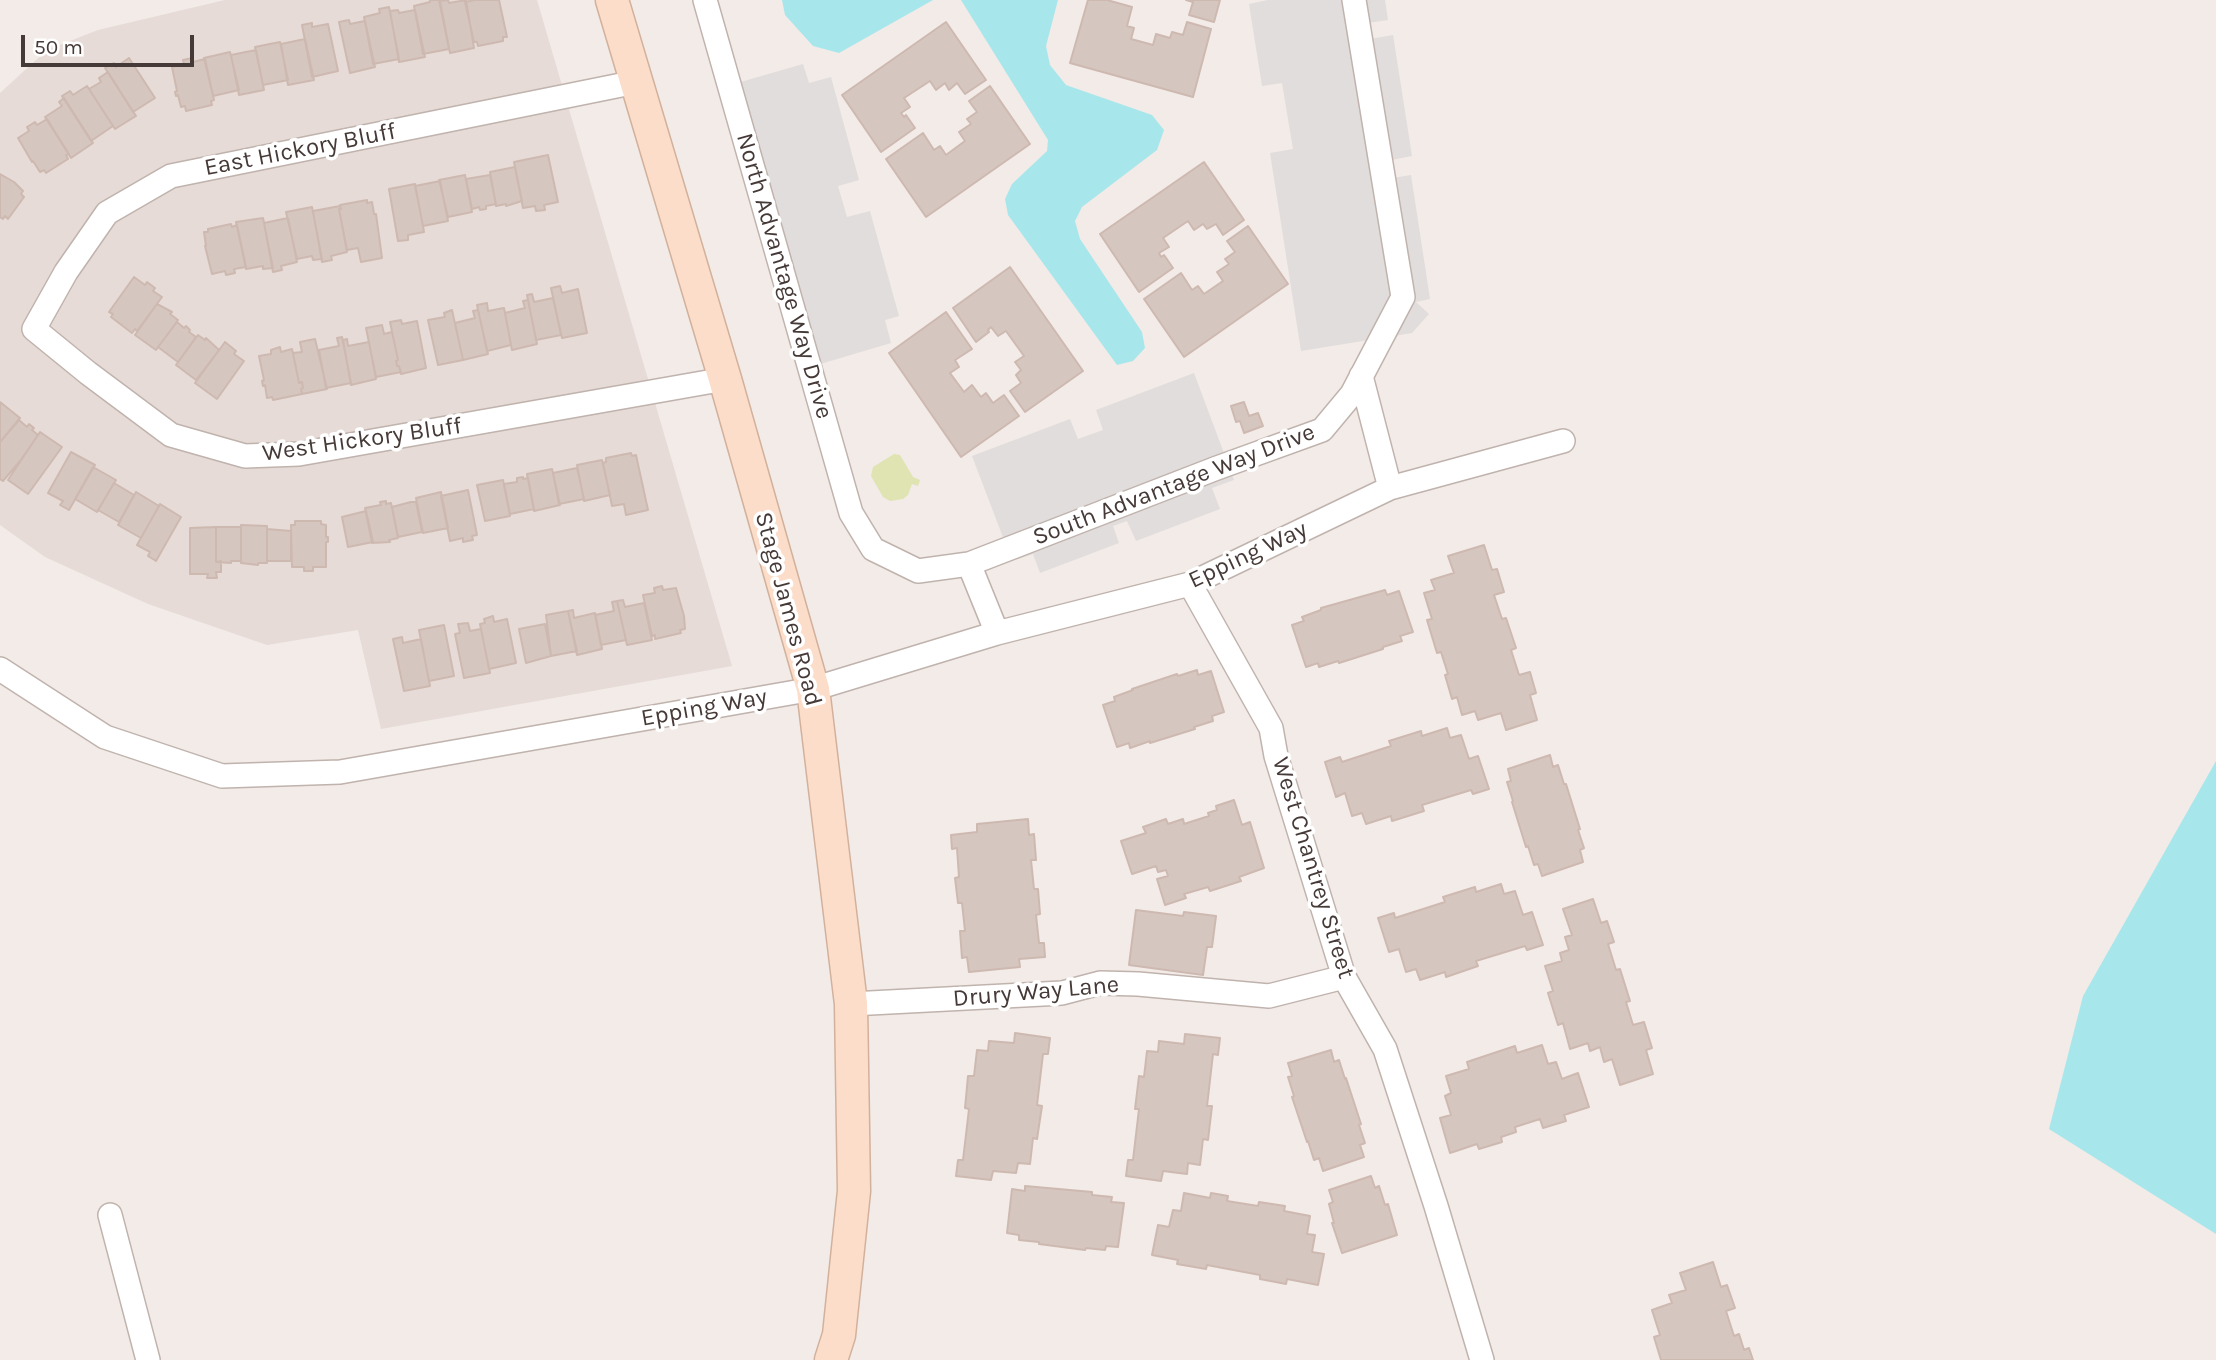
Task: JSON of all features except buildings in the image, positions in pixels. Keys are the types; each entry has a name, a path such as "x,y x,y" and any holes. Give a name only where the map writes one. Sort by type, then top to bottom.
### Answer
{"main road":[{"name":"Stage James Road","path":"612,0 725,379 813,689 851,1003 854,1191 839,1335 831,1360"}],"street":[{"name":"North Advantage Way Drive","path":"705,0 851,513 873,548"},
{"name":"South Advantage Way Drive","path":"873,548 918,571 969,564 1322,430 1352,394 1403,297 1354,0"},
{"name":"East Hickory Bluff","path":"34,329 66,272 107,213 171,176 636,82"},
{"name":"West Hickory Bluff","path":"34,329 171,435 245,456 299,454 725,379"},
{"path":"1362,376 1390,488"},
{"name":"Epping Way","path":"0,669 105,737 222,776 340,772 813,689 997,634 1190,584 1390,488 1563,441"},
{"path":"969,564 997,634"},
{"name":"West Chantrey Street","path":"1190,584 1270,728 1276,756 1344,977 1385,1049 1482,1360"},
{"name":"Drury Way Lane","path":"851,1003 1062,993 1100,983 1269,996 1344,977"},
{"path":"110,1215 148,1360"}],"shaded area":[{"path":"225,0 537,0 732,666 381,729 358,630 267,645 148,604 45,557 0,525 0,93 47,50 98,30"},
{"path":"1268,0 1385,0 1388,20 1368,23 1370,39 1393,35 1412,156 1391,160 1393,178 1411,175 1430,299 1416,302 1429,314 1412,333 1301,351 1270,153 1293,149 1282,83 1262,86 1249,4"},
{"path":"803,64 809,83 831,77 859,180 838,186 847,217 870,211 899,316 885,320 891,343 817,365 737,83"},
{"path":"1194,373 1234,480 1212,488 1220,509 1136,541 1127,521 1113,526 1119,543 1040,573 1033,554 1012,561 972,456 1070,419 1078,439 1103,430 1096,410"}],"green space":[{"path":"894,454 900,455 913,477 920,480 918,486 912,484 908,495 903,499 890,501 883,497 871,476 873,467"}],"water":[{"path":"782,0 933,0 839,53 813,46 785,15"},
{"path":"961,0 1058,0 1046,46 1050,65 1066,85 1152,115 1164,130 1157,150 1082,207 1075,221 1080,239 1142,332 1145,348 1133,361 1117,365 1008,215 1005,199 1012,184 1047,151 1048,140"},
{"path":"2216,761 2216,1234 2049,1129 2083,996"}]}
